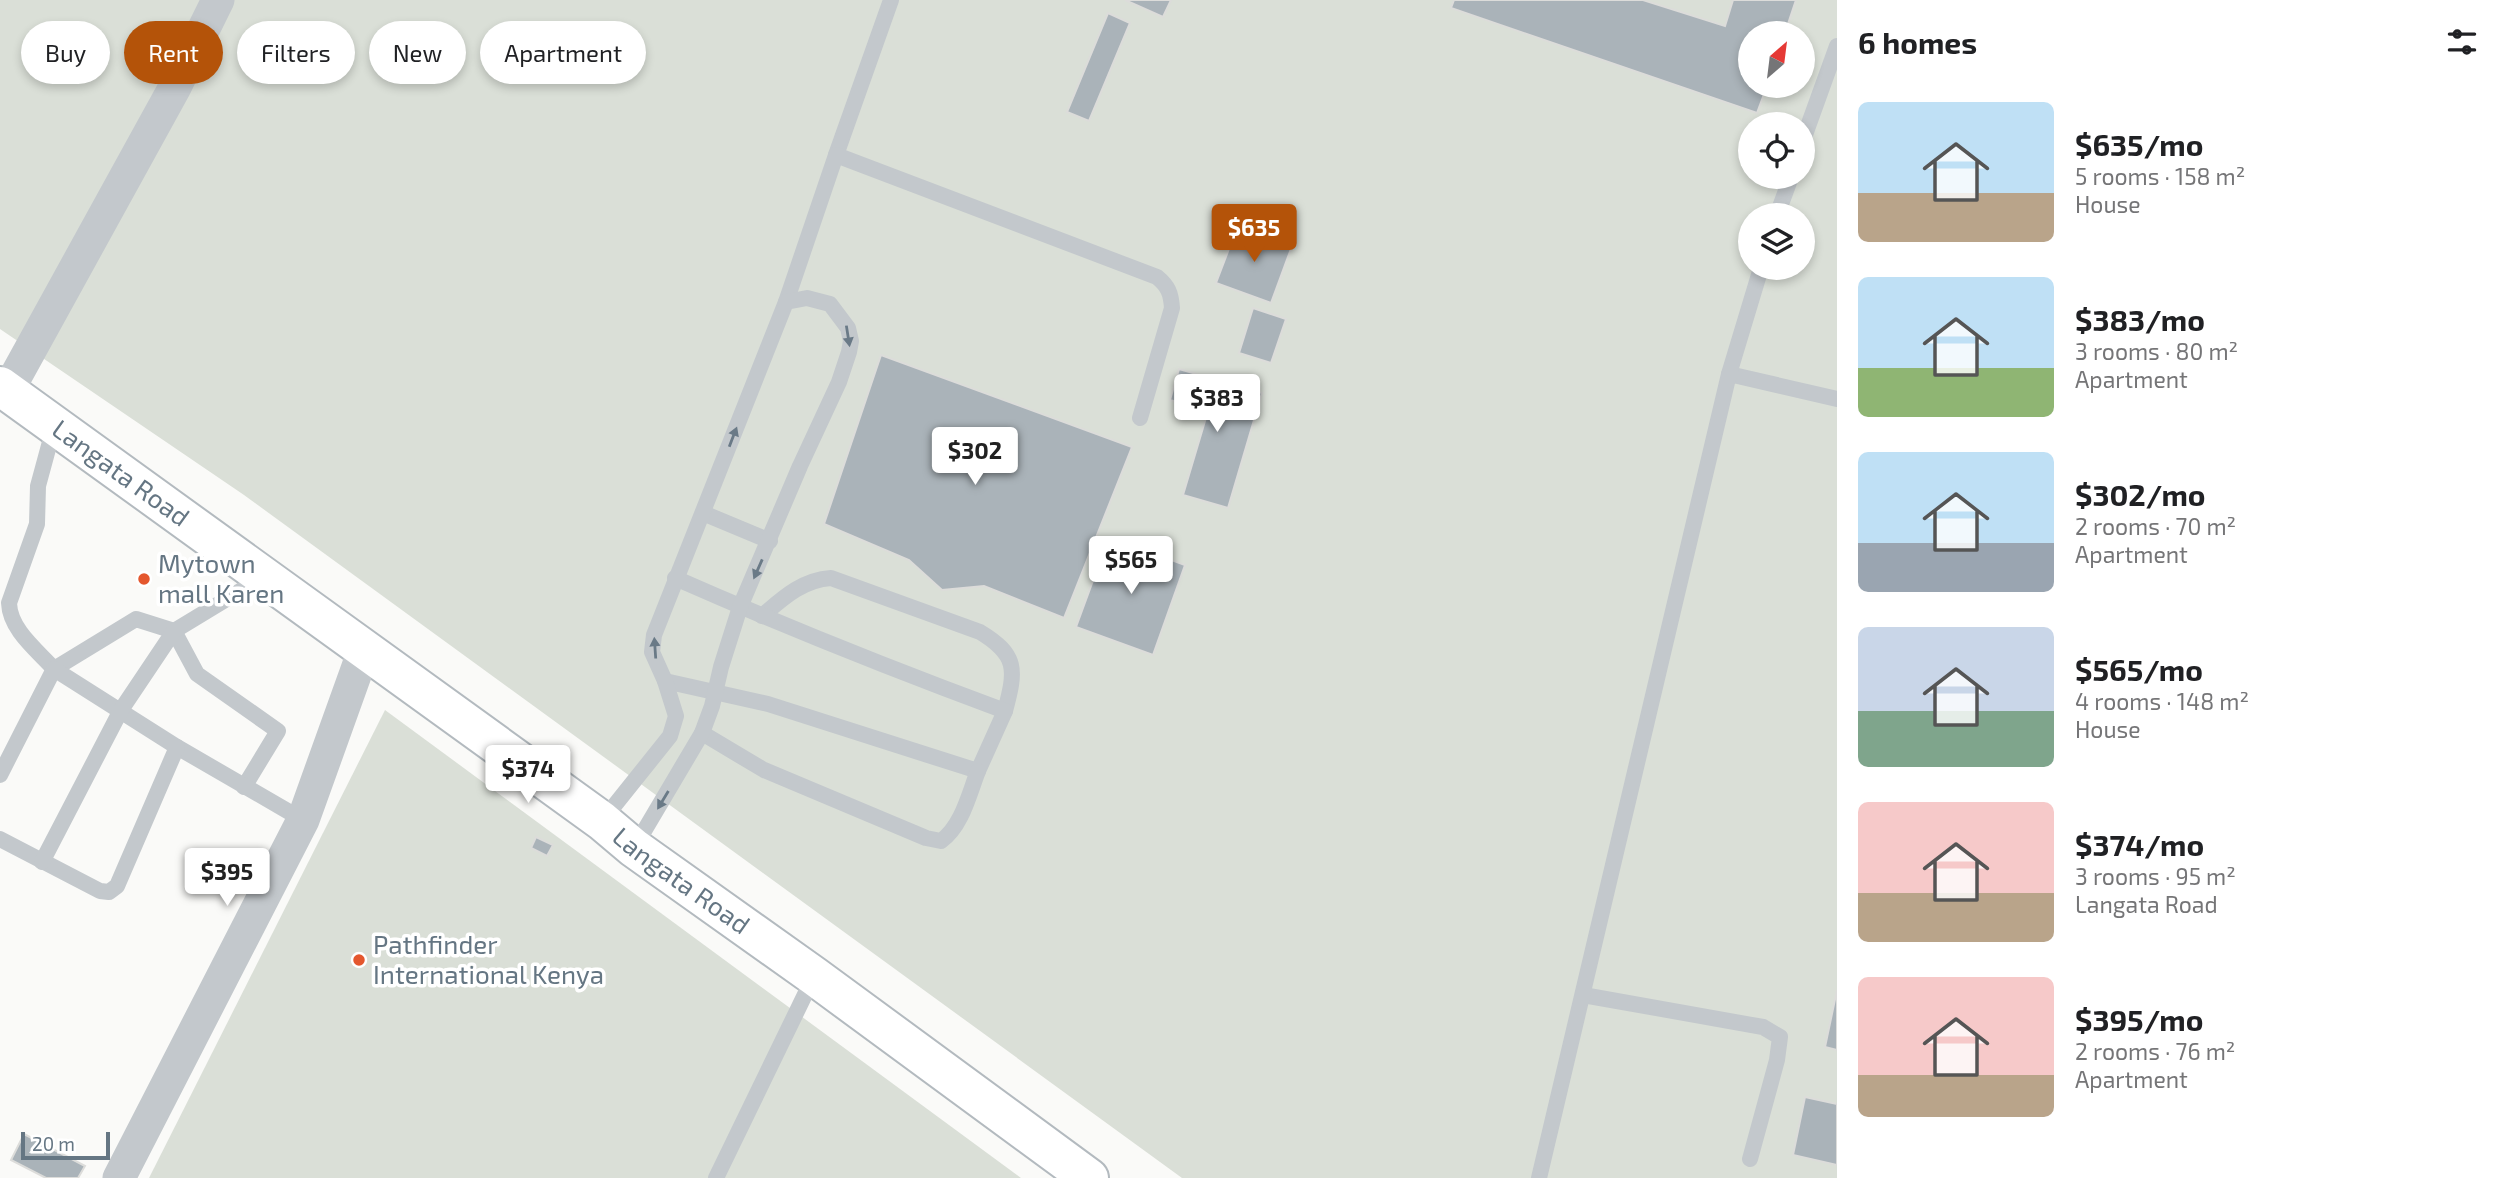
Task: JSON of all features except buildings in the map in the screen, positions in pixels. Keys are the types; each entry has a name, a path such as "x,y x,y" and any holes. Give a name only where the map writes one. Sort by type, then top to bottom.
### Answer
{"main road":[{"name":"Langata Road","path":"4,389 602,821 634,848 1089,1178"}],"street":[{"path":"4,389 175,87 218,0"},
{"path":"119,1178 303,820 364,650"}],"lane":[{"path":"602,821 670,736 676,716 652,652 654,635 786,302 891,0"},
{"path":"1813,112 1837,46"},
{"path":"836,155 1157,277 1171,294 1172,308 1140,418"},
{"path":"1539,1178 1729,374 1757,280"},
{"path":"634,848 702,733 716,694 721,667 740,607 839,382 851,341 848,328 830,304 807,299 786,302"},
{"path":"1729,374 1837,399"},
{"path":"55,424 38,486 37,524 9,603 9,613 14,624 54,669 177,747 303,820"},
{"path":"704,513 770,541"},
{"path":"42,862 121,710 174,631 263,578"},
{"path":"675,578 920,680 1005,710"},
{"path":"702,733 764,770 926,838 941,841 950,835 957,822 1005,710 1013,684 1013,664 996,642 980,632 831,578 810,581 783,598 762,616"},
{"path":"0,775 54,669 136,620 174,631 197,674 278,731 244,787"},
{"path":"665,681 768,704 978,771"},
{"path":"0,839 100,891 109,892 117,886 177,747"},
{"path":"716,1178 814,976"},
{"path":"1583,995 1763,1027 1780,1037 1777,1060 1751,1159"}],"shaded area":[{"path":"0,0 1837,0 1837,1178 1182,1178 244,495 0,329"},
{"path":"385,710 1021,1178 149,1178"}],"place":[{"name":"Mytown mall Karen","path":"144,579"},
{"name":"Pathfinder International Kenya","path":"359,960"}]}
